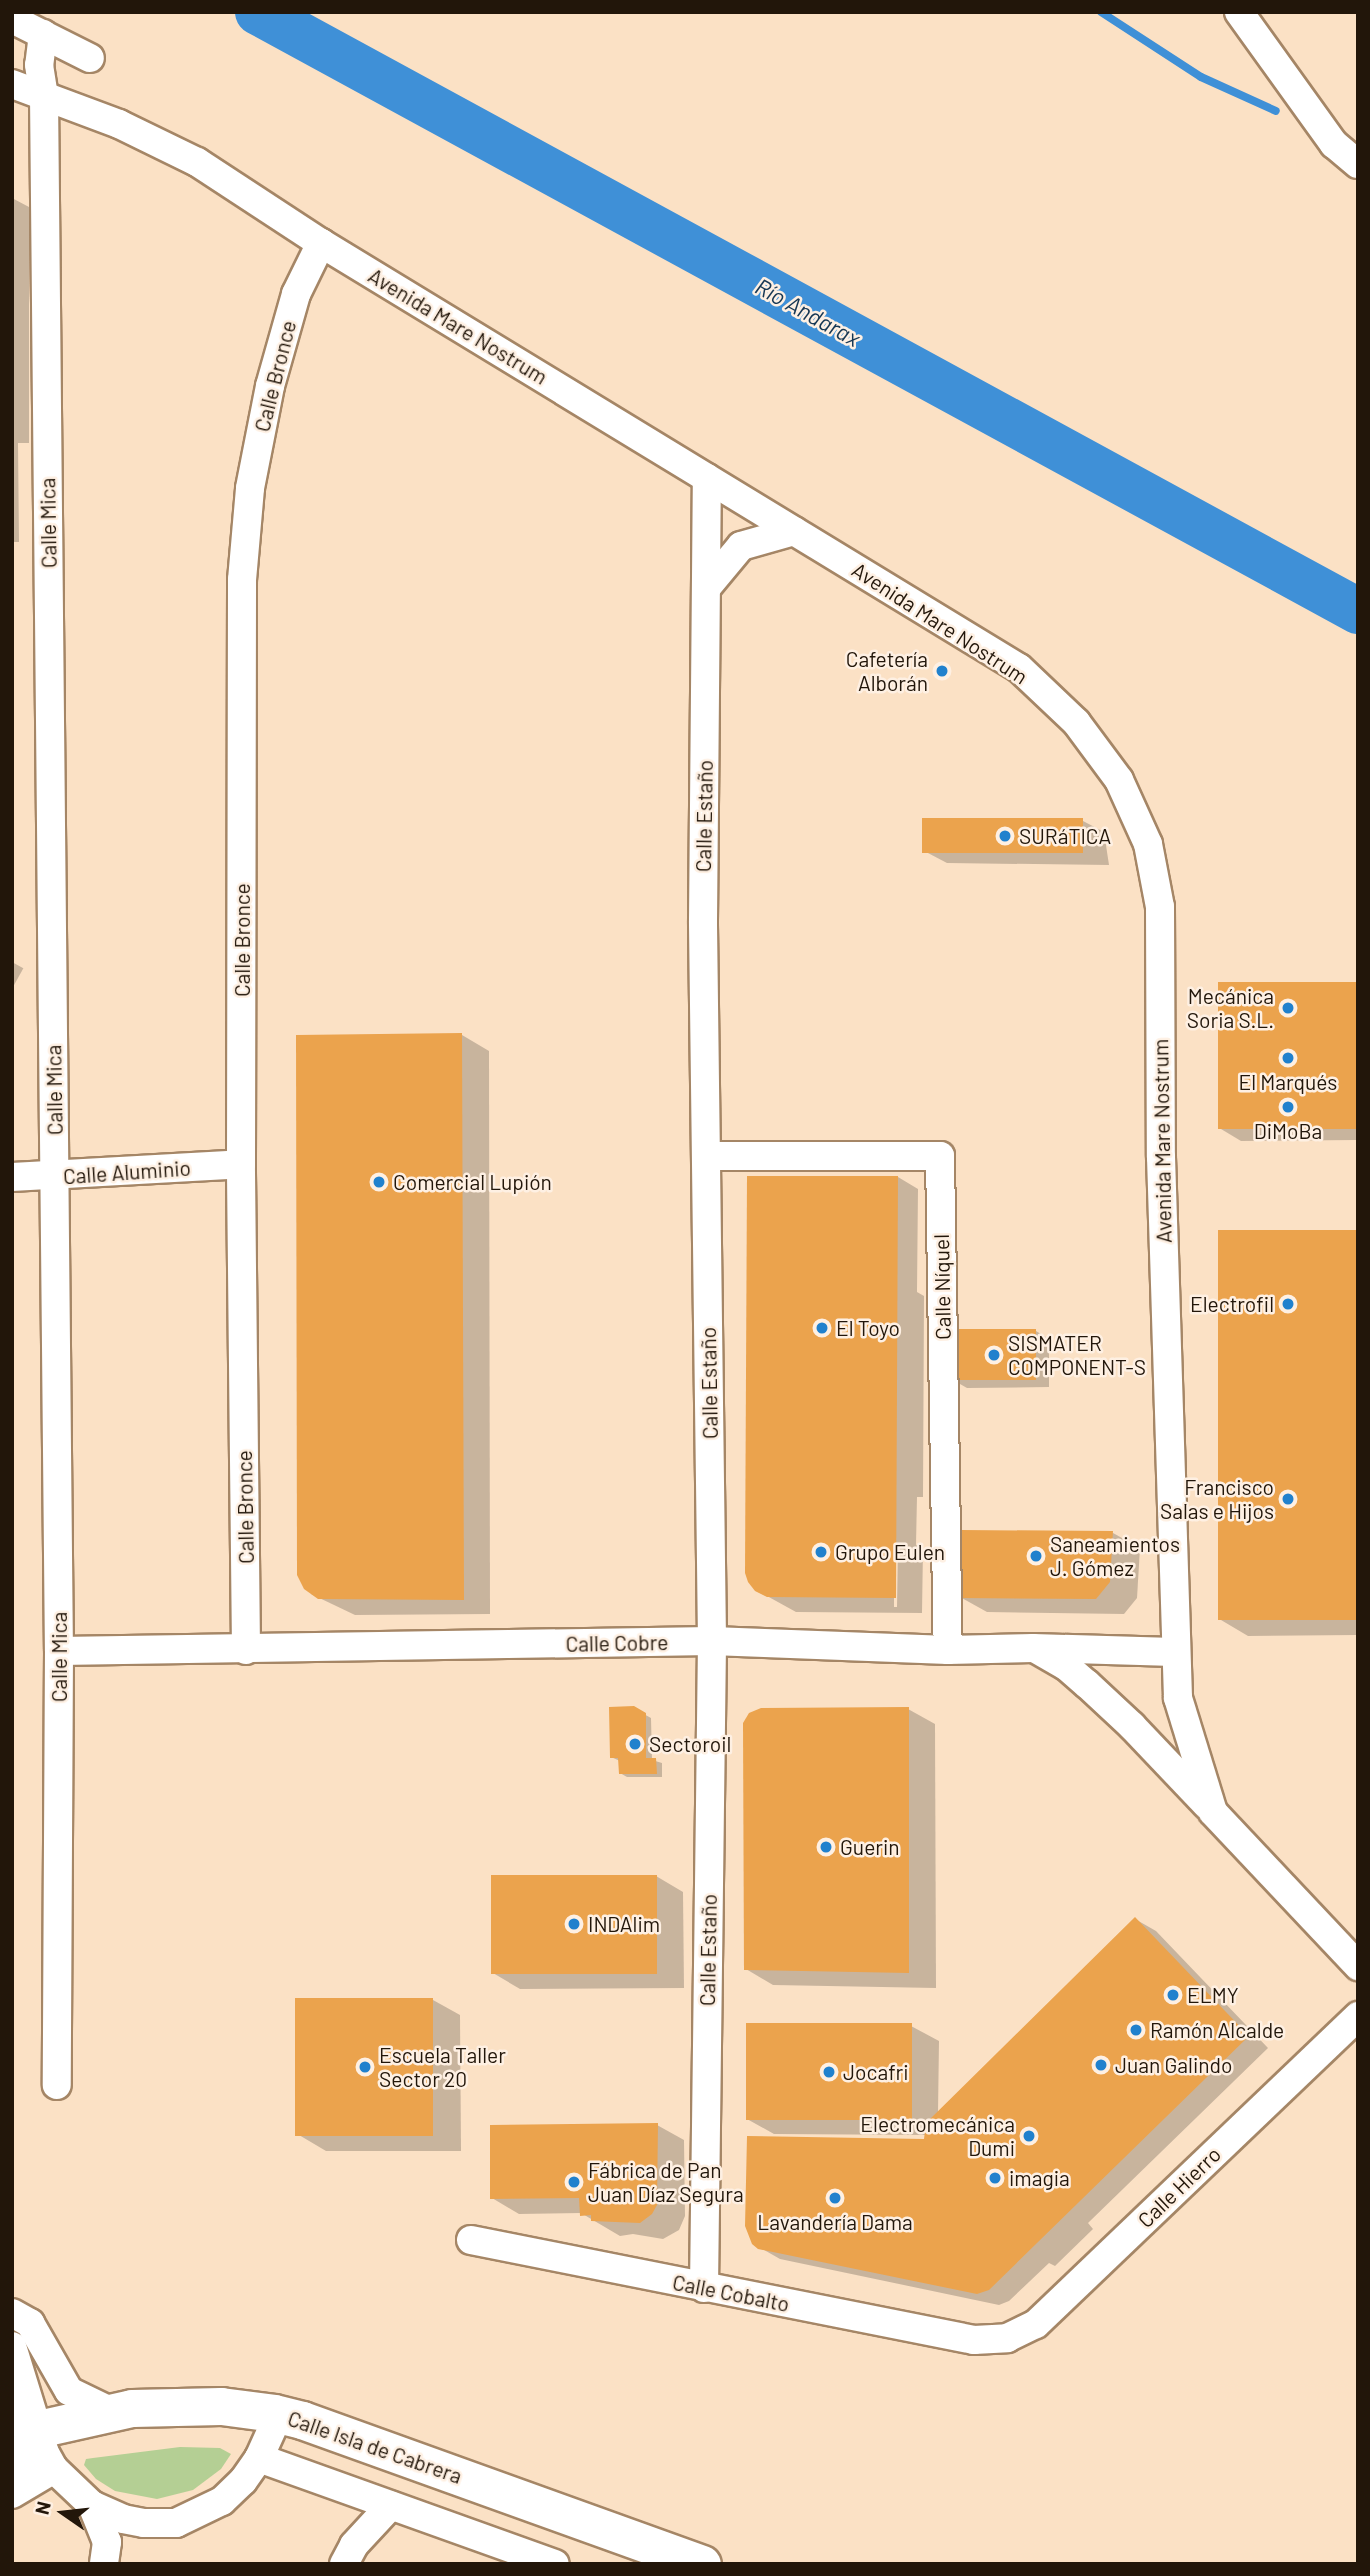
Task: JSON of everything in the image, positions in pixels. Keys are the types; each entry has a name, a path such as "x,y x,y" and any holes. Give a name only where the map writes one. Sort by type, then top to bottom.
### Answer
{"main road":[{"name":"Calle Isla de Cabrera","path":"25,2441 110,2411 212,2406 279,2414 702,2564"}],"street":[{"path":"1239,12 1334,144 1358,164"},
{"path":"12,19 90,58"},
{"name":"Calle Mica","path":"43,34 39,65 44,95 59,1651 57,2085"},
{"name":"Avenida Mare Nostrum","path":"12,84 119,124 197,162 321,243 1019,668 1076,722 1119,780 1148,844 1160,906 1161,1157 1174,1652 1178,1698 1213,1812"},
{"name":"Calle Bronce","path":"246,1650 241,1164 242,580 249,501 277,360 296,294 321,243"},
{"name":"Calle Estaño","path":"704,2288 712,1641 703,921 707,478"},
{"path":"707,587 741,546 794,531"},
{"name":"Calle Níquel","path":"707,1156 940,1156 947,1650"},
{"name":"Calle Aluminio","path":"12,1177 55,1177 241,1164"},
{"name":"Calle Cobre","path":"59,1651 712,1641 947,1650 1033,1648 1174,1652"},
{"name":"Avenida Mare Nostrum","path":"1033,1648 1066,1666 1132,1726 1358,1966"},
{"name":"Calle Hierro","path":"991,2341 1007,2339 1036,2324 1358,2016"},
{"name":"Calle Cobalto","path":"471,2240 704,2288 974,2340 991,2341"},
{"path":"12,2314 30,2323 69,2391 110,2411"},
{"path":"12,2346 25,2441 12,2494"},
{"path":"105,2553 132,2525 176,2522 208,2510 230,2494 259,2458 279,2414"},
{"path":"25,2441 92,2505 113,2516 144,2523"},
{"path":"259,2458 391,2505 480,2552 555,2564"},
{"path":"92,2505 105,2553"},
{"path":"344,2564 354,2545 391,2505"}],"green space":[{"path":"180,2447 220,2448 231,2454 221,2469 193,2490 157,2499 115,2491 96,2479 84,2465 86,2459"}],"building":[{"name":"SURáTICA","path":"922,818 1083,818 1083,853 922,853"},
{"path":"1218,982 1358,982 1358,1129 1218,1129"},
{"name":"Comercial Lupión","path":"462,1033 464,1600 318,1599 304,1589 297,1575 296,1035"},
{"path":"747,1176 898,1176 896,1598 767,1597 755,1591 748,1582 745,1573"},
{"name":"Francisco Salas e Hijos","path":"1218,1230 1358,1230 1358,1620 1218,1620"},
{"name":"SISMATER COMPONENT-S","path":"952,1329 1036,1329 1036,1380 952,1380"},
{"name":"Saneamientos J. Gómez","path":"960,1530 1113,1531 1110,1582 1096,1599 958,1598"},
{"path":"634,1706 646,1713 646,1758 656,1758 657,1774 619,1774 618,1758 610,1758 609,1707"},
{"name":"Guerin","path":"909,1707 909,1973 744,1970 743,1723 749,1713 761,1708"},
{"name":"INDAlim","path":"491,1875 657,1875 657,1974 491,1974"},
{"path":"1135,1917 1249,2036 989,2290 977,2294 758,2249 752,2244 745,2226 747,2136 924,2139 926,2123"},
{"name":"Escuela Taller Sector 20","path":"295,1998 433,1998 433,2136 295,2136"},
{"name":"Jocafri","path":"746,2023 912,2023 912,2120 746,2120"},
{"name":"Fábrica de Pan Juan Díaz Segura","path":"658,2123 657,2205 652,2214 640,2223 591,2221 591,2215 580,2216 579,2198 490,2199 490,2125"}],"waterway":[{"name":"Río Andarax","path":"258,12 1358,611"},
{"path":"1101,12 1201,77 1276,111"}],"place":[{"name":"Cafetería Alborán","path":"942,671"},
{"name":"SURáTICA","path":"1005,836"},
{"name":"Mecánica Soria S.L.","path":"1288,1008"},
{"name":"El Marqués","path":"1288,1058"},
{"name":"DiMoBa","path":"1288,1107"},
{"name":"Comercial Lupión","path":"379,1182"},
{"name":"Electrofil","path":"1288,1304"},
{"name":"El Toyo","path":"822,1328"},
{"name":"SISMATER COMPONENT-S","path":"994,1355"},
{"name":"Francisco Salas e Hijos","path":"1288,1499"},
{"name":"Grupo Eulen","path":"821,1552"},
{"name":"Saneamientos J. Gómez","path":"1036,1556"},
{"name":"Sectoroil","path":"635,1744"},
{"name":"Guerin","path":"826,1847"},
{"name":"INDAlim","path":"574,1924"},
{"name":"ELMY","path":"1173,1995"},
{"name":"Ramón Alcalde","path":"1136,2030"},
{"name":"Juan Galindo","path":"1101,2065"},
{"name":"Escuela Taller Sector 20","path":"365,2067"},
{"name":"Jocafri","path":"829,2072"},
{"name":"Electromecánica Dumi","path":"1029,2136"},
{"name":"imagia","path":"995,2178"},
{"name":"Fábrica de Pan Juan Díaz Segura","path":"574,2182"},
{"name":"Lavandería Dama","path":"835,2198"}]}
